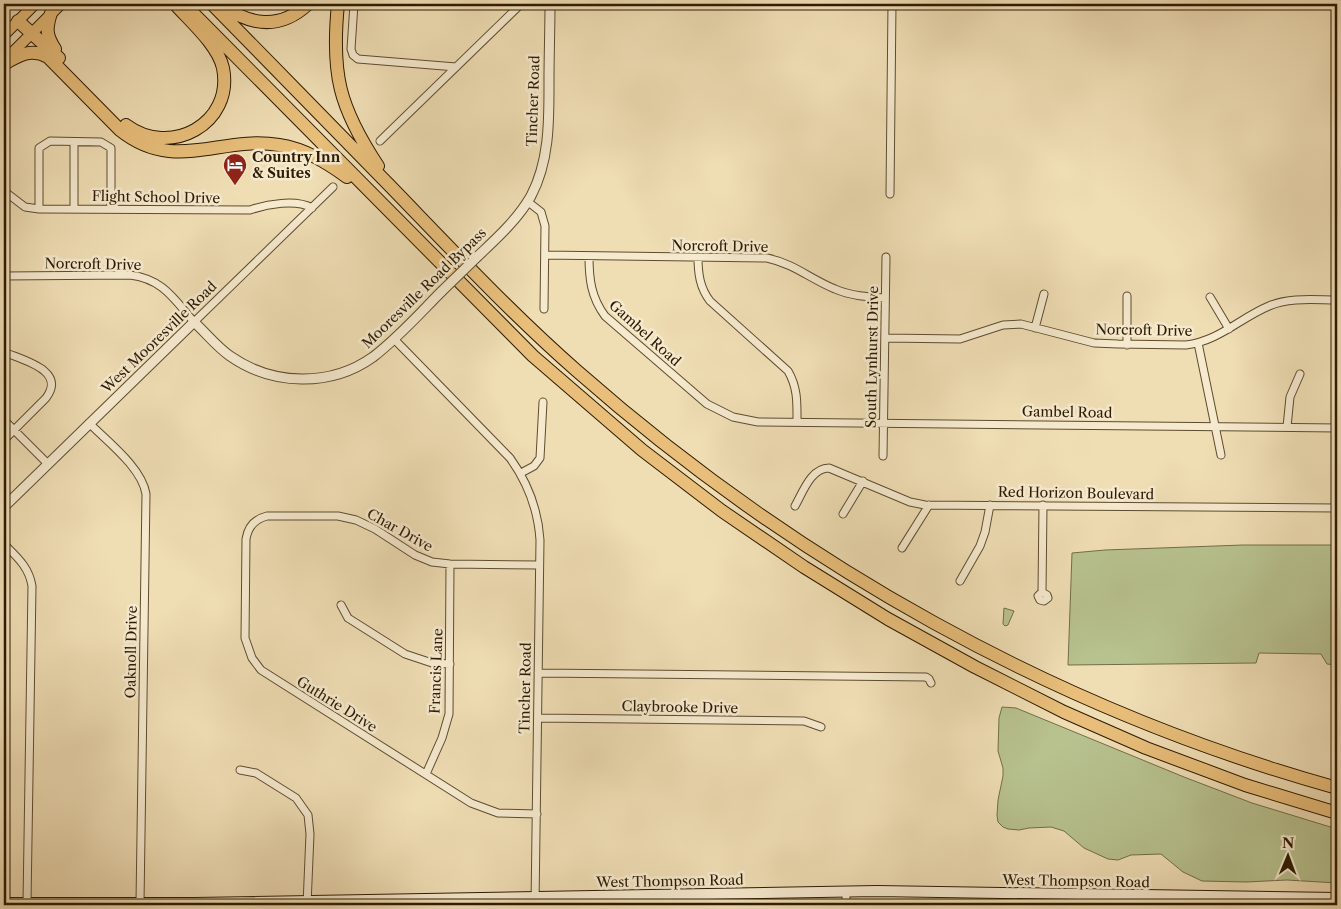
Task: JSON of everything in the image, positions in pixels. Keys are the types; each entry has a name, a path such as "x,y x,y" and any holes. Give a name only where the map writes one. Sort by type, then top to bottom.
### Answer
{"highway":[{"path":"18,21 63,62 116,116 134,130 145,135 176,138 196,130 211,116 221,99 223,88 222,67 216,51 175,4"},
{"path":"184,4 515,339 642,450 722,511 804,567 888,618 975,667 1064,712 1146,748 1245,785 1337,813"},
{"path":"212,4 516,314 616,404 733,496 814,551 898,603 1016,665 1076,694 1200,744 1263,766 1337,788"},
{"path":"220,4 242,18 266,22 290,16 308,4"},
{"path":"338,4 335,52 343,100 361,140 395,191"},
{"path":"51,13 47,36 63,62"},
{"path":"31,34 48,57 120,130 140,143 163,150 179,152 250,144 279,145 297,149 322,160 372,194"},
{"path":"4,63 27,52 40,53 48,57"}],"main road":[{"path":"4,35 35,4"},
{"path":"4,63 61,4"},
{"name":"West Thompson Road","path":"4,903 635,900 846,892 1337,898"}],"street":[{"path":"354,4 351,49 353,55 358,58 456,67"},
{"path":"380,142 521,4"},
{"name":"Tincher Road","path":"528,201 541,170 547,140 550,4"},
{"path":"890,194 892,4"},
{"path":"38,209 40,148 50,141 101,142 110,148 111,208"},
{"path":"74,142 74,209"},
{"name":"West Mooresville Road","path":"4,507 333,187"},
{"name":"Flight School Drive","path":"4,191 25,207 38,209 250,210 265,205 298,204 304,204 312,208"},
{"path":"528,201 539,210 544,220 544,309"},
{"name":"Mooresville Road Bypass","path":"194,322 228,354 242,363 268,374 286,378 312,379 343,372 369,360 394,339 510,224 528,201"},
{"name":"Norcroft Drive","path":"545,256 762,258 792,265 831,288 846,294 885,298"},
{"name":"Gambel Road","path":"589,256 589,280 596,304 603,314 693,393 707,404 732,417 758,422 1337,428"},
{"path":"698,257 700,280 703,290 710,301 782,364 788,372 793,381 796,394 797,422"},
{"name":"South Lynhurst Drive","path":"883,456 886,257"},
{"name":"Norcroft Drive","path":"4,276 130,275 146,277 163,287 194,322"},
{"path":"1035,328 1044,294"},
{"path":"1127,296 1127,344"},
{"path":"1210,298 1229,330"},
{"name":"Norcroft Drive","path":"885,338 957,339 1003,325 1021,324 1089,342 1182,345 1198,343 1216,337 1266,307 1284,301 1337,300"},
{"name":"Tincher Road","path":"394,339 504,451 521,474 531,494 537,516 540,565 535,901"},
{"path":"1198,343 1222,454"},
{"path":"4,440 48,396 51,388 48,373 41,367 5,353"},
{"path":"1287,427 1289,402 1300,374"},
{"path":"521,474 534,466 540,458 542,449 543,402"},
{"path":"4,420 48,464"},
{"name":"Oaknoll Drive","path":"89,423 136,471 143,481 146,494 140,902"},
{"name":"Red Horizon Boulevard","path":"794,506 815,473 822,468 829,468 916,504 1337,508"},
{"path":"843,514 863,481"},
{"path":"902,548 929,505"},
{"path":"960,581 983,539 990,505"},
{"path":"1042,592 1043,505"},
{"name":"Char Drive","path":"252,524 258,519 267,516 343,516 366,524 415,555 432,562 540,565"},
{"name":"Guthrie Drive","path":"252,524 247,532 246,541 244,630 246,646 253,660 270,677 471,803 498,813 537,814"},
{"path":"4,544 26,569 32,589 27,903"},
{"name":"Francis Lane","path":"426,774 442,738 448,714 450,564"},
{"path":"341,605 348,618 405,654 432,663 450,664"},
{"path":"538,673 926,677 931,683"},
{"name":"Claybrooke Drive","path":"538,718 804,721 821,727"},
{"path":"240,770 256,773 296,798 308,815 310,834 308,903"},
{"path":"846,892 846,905"}],"green space":[{"path":"1243,545 1337,545 1337,665 1327,664 1321,654 1259,653 1256,663 1068,665 1072,553"},
{"path":"1004,608 1014,611 1008,625 1005,626 1003,624"},
{"path":"1002,707 1016,708 1252,803 1337,829 1337,883 1287,880 1246,882 1202,881 1183,872 1161,854 1131,855 1118,860 1108,859 1084,848 1064,831 1051,827 1019,830 1003,827 998,822 997,815 1003,776 1003,768 998,751 999,718"}],"railway":[{"path":"4,12 12,4"}],"place":[{"name":"Country Inn & Suites","path":"235,186"}]}
